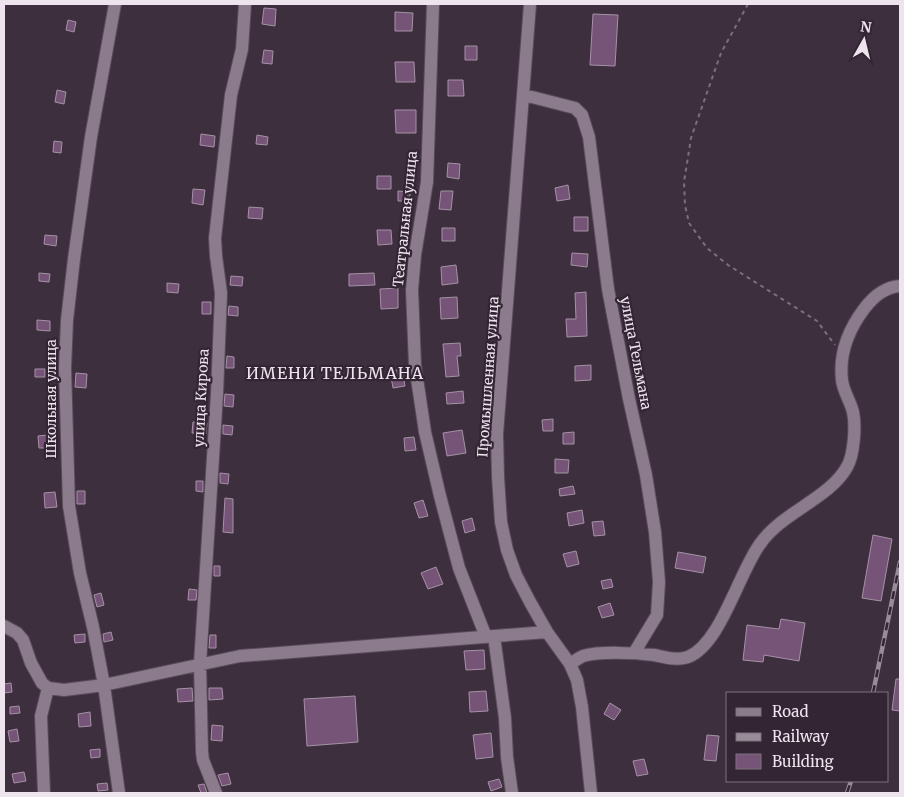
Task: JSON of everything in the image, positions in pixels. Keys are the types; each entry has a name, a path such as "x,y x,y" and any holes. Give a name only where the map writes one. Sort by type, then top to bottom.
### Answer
{"street":[{"name":"Школьная улица","path":"115,4 91,137 74,259 66,320 65,368 69,506 76,554 104,685 119,793"},
{"name":"улица Кирова","path":"216,793 203,760 202,752 200,664 217,394 221,293 215,238 231,95 242,49 245,4"},
{"name":"Театральная улица","path":"433,4 427,182 415,256 412,290 415,365 425,432 459,568 490,636 505,718 507,757 512,793"},
{"name":"Промышленная улица","path":"530,4 497,434 501,522 507,550 519,582 547,632 570,664 577,680 592,793"},
{"name":"улица Тельмана","path":"524,96 575,108 582,115 589,137 608,289 646,475 655,532 659,582 657,615 634,653"},
{"path":"570,664 582,657 595,654 634,653 679,659 696,652 706,643 718,626 752,556 766,535 828,488 842,475 848,465 852,452 853,412 842,378 843,352 847,338 858,316 870,300 881,292 900,286"},
{"path":"4,626 17,633 23,640 42,683 48,688 64,690 104,685 240,656 547,632"},
{"path":"44,793 40,716 48,688"}],"path":[{"path":"748,4 721,52 691,138 684,182 685,205 689,223 707,248 721,260 817,321 843,352"}],"building":[{"path":"264,8 276,9 275,26 262,24"},
{"path":"395,12 413,13 412,31 395,31"},
{"path":"593,14 618,15 615,66 590,65"},
{"path":"68,20 76,22 74,32 66,30"},
{"path":"465,46 477,46 477,60 465,60"},
{"path":"264,50 273,51 272,64 262,63"},
{"path":"395,62 414,62 415,82 396,82"},
{"path":"448,80 463,80 464,96 448,96"},
{"path":"57,90 66,92 64,104 55,102"},
{"path":"395,110 416,110 416,133 396,133"},
{"path":"201,134 215,136 214,147 200,145"},
{"path":"257,135 268,137 267,145 256,144"},
{"path":"54,141 62,142 61,153 53,152"},
{"path":"448,163 460,164 459,179 447,177"},
{"path":"377,176 391,176 391,189 377,189"},
{"path":"568,185 570,199 557,201 555,188"},
{"path":"193,189 205,190 203,205 192,203"},
{"path":"398,191 410,192 410,201 398,201"},
{"path":"441,191 453,191 451,210 439,209"},
{"path":"249,207 263,208 262,219 248,218"},
{"path":"574,217 588,217 588,231 574,231"},
{"path":"442,228 455,228 455,241 442,241"},
{"path":"377,230 391,230 392,244 378,245"},
{"path":"45,235 57,236 56,246 44,244"},
{"path":"572,253 588,254 587,267 571,265"},
{"path":"456,265 458,283 442,285 441,267"},
{"path":"39,273 50,274 49,282 39,281"},
{"path":"374,273 375,285 349,286 349,274"},
{"path":"231,276 243,277 242,286 230,285"},
{"path":"167,283 179,284 178,293 167,292"},
{"path":"398,288 398,308 381,309 380,289"},
{"path":"586,292 587,336 567,337 566,319 576,319 575,293"},
{"path":"457,297 458,318 441,319 440,298"},
{"path":"202,302 211,302 211,314 202,314"},
{"path":"229,306 238,307 238,316 228,315"},
{"path":"37,320 50,321 50,331 37,330"},
{"path":"460,343 461,356 457,356 459,376 446,377 443,344"},
{"path":"227,356 234,357 234,368 226,368"},
{"path":"591,365 591,380 575,381 575,366"},
{"path":"35,369 45,369 45,377 35,377"},
{"path":"402,369 405,386 393,388 390,371"},
{"path":"76,373 87,374 86,388 75,387"},
{"path":"463,391 464,403 447,404 446,393"},
{"path":"225,394 234,395 233,407 224,406"},
{"path":"553,419 553,431 543,431 542,420"},
{"path":"193,422 207,423 206,434 192,433"},
{"path":"223,425 233,426 232,435 223,434"},
{"path":"462,430 466,453 447,456 443,433"},
{"path":"574,432 574,444 563,444 563,433"},
{"path":"48,435 48,448 39,448 38,436"},
{"path":"414,437 416,450 405,451 404,438"},
{"path":"555,459 569,460 568,473 555,473"},
{"path":"220,473 229,474 228,484 220,483"},
{"path":"196,481 203,481 203,492 196,491"},
{"path":"573,486 575,494 560,496 559,489"},
{"path":"77,491 85,491 85,504 77,504"},
{"path":"55,492 57,507 45,508 44,493"},
{"path":"225,498 233,499 233,533 223,532"},
{"path":"423,500 428,516 419,518 414,503"},
{"path":"582,510 584,523 569,526 567,513"},
{"path":"472,518 475,530 465,533 462,521"},
{"path":"603,521 605,535 594,536 592,522"},
{"path":"873,535 892,539 881,601 862,598"},
{"path":"576,551 579,564 567,567 563,554"},
{"path":"678,552 706,557 703,573 675,568"},
{"path":"214,566 220,566 220,576 214,576"},
{"path":"436,567 443,584 428,589 421,573"},
{"path":"611,579 613,587 603,589 601,581"},
{"path":"189,589 197,590 196,600 188,600"},
{"path":"101,593 104,605 97,607 94,595"},
{"path":"610,603 614,615 602,618 598,607"},
{"path":"781,619 805,623 799,661 764,655 763,662 743,660 747,625 779,629"},
{"path":"111,632 113,640 104,642 103,634"},
{"path":"85,634 85,642 75,643 74,635"},
{"path":"210,635 216,635 216,648 209,648"},
{"path":"484,650 485,669 466,670 464,651"},
{"path":"896,679 900,679 900,711 892,710"},
{"path":"11,683 12,692 4,693 4,684"},
{"path":"192,688 193,701 178,702 177,689"},
{"path":"209,688 222,688 223,699 209,700"},
{"path":"486,691 488,711 470,712 469,692"},
{"path":"355,696 358,742 307,746 304,699"},
{"path":"610,703 621,710 614,720 604,714"},
{"path":"19,706 20,713 10,714 10,707"},
{"path":"90,712 91,726 79,727 78,714"},
{"path":"212,725 223,726 222,741 211,740"},
{"path":"17,729 19,741 10,742 8,731"},
{"path":"491,733 493,757 476,759 473,735"},
{"path":"707,735 719,736 716,761 704,760"},
{"path":"100,749 100,757 91,758 90,750"},
{"path":"644,759 648,774 637,776 633,761"},
{"path":"24,772 26,781 14,783 12,774"},
{"path":"228,773 231,784 222,786 218,775"},
{"path":"499,779 502,787 491,791 488,782"},
{"path":"107,783 108,790 98,791 97,784"},
{"path":"204,784 207,793 201,793 198,785"}],"railway":[{"path":"873,692 900,562"},
{"path":"847,793 851,782"}],"district":[{"name":"ИМЕНИ ТЕЛЬМАНА","path":"335,373"}]}
